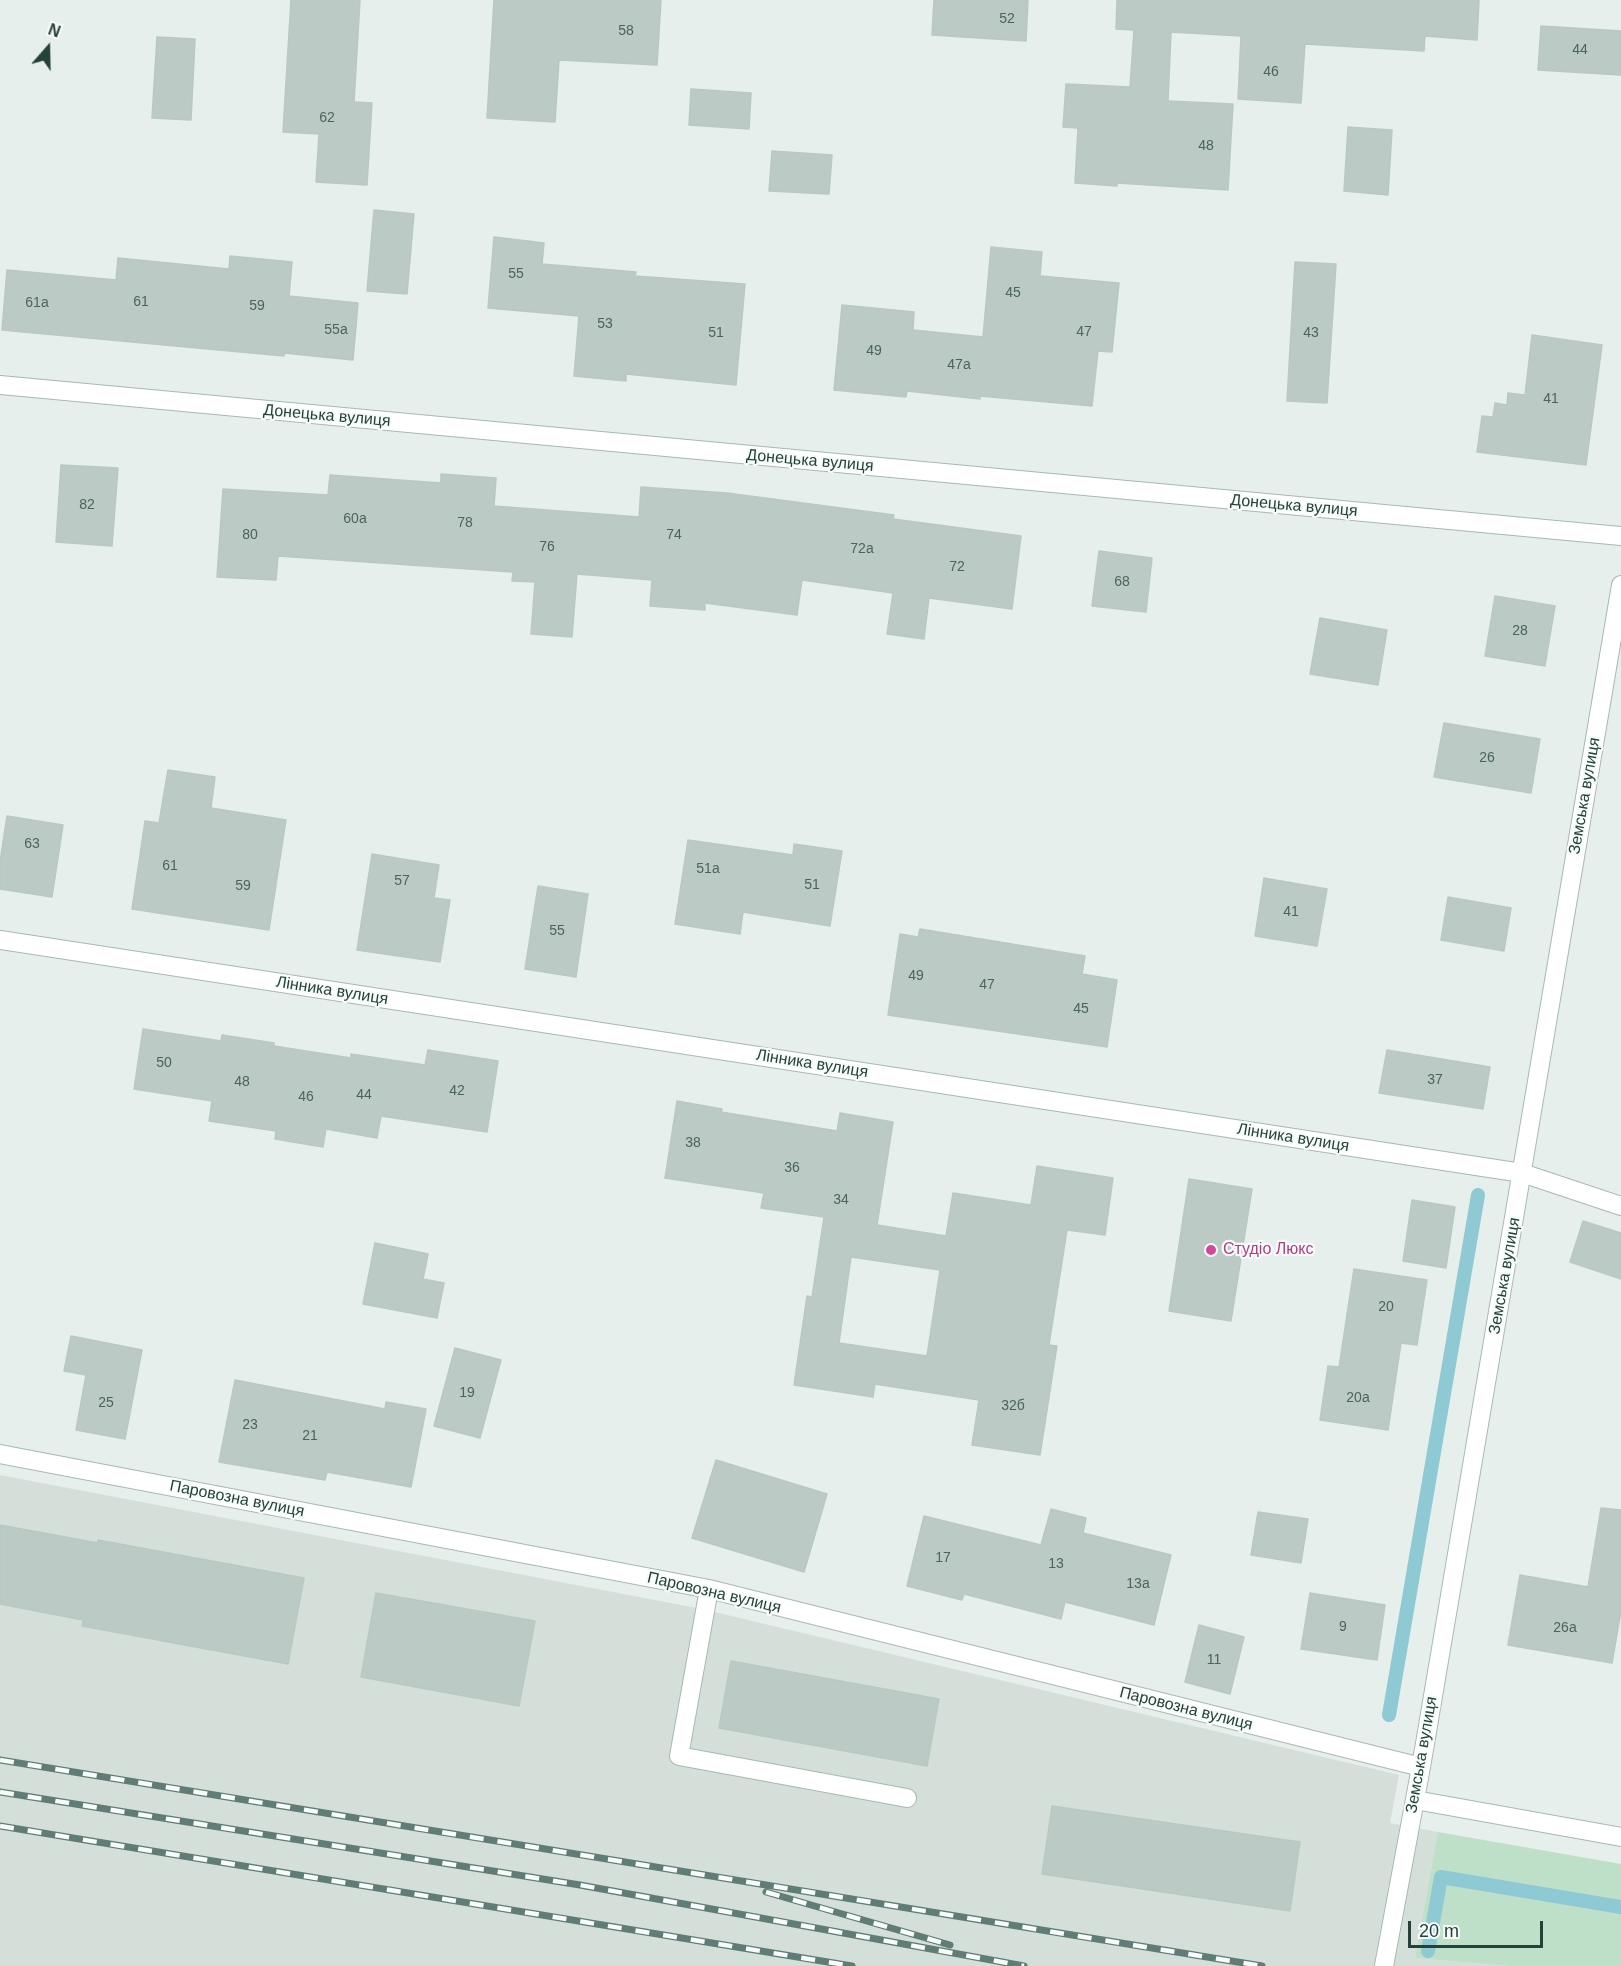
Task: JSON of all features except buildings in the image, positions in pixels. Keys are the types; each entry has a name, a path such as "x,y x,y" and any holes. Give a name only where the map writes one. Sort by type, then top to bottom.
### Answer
{"street":[{"name":"Донецька вулиця","path":"0,386 1621,536"},
{"name":"Земська вулиця","path":"1384,1966 1522,1173 1621,585"},
{"name":"Лінника вулиця","path":"0,940 1522,1173 1621,1206"},
{"name":"Паровозна вулиця","path":"0,1454 709,1590 1420,1767"},
{"path":"709,1590 679,1756 907,1798"},
{"path":"1414,1800 1621,1837"}],"shaded area":[{"path":"0,1475 702,1609 1399,1775 1390,1823 1438,1832 1415,1958 1508,1966 0,1966"}],"green space":[{"path":"1438,1832 1621,1864 1621,1966 1508,1966 1415,1958"}],"waterway":[{"path":"1389,1715 1478,1195"},
{"path":"1428,1951 1441,1877 1621,1907"}],"railway":[{"path":"0,1760 1262,1966"},
{"path":"0,1792 580,1885 1024,1966"},
{"path":"0,1826 852,1966"},
{"path":"766,1892 950,1945"}],"place":[{"name":"Студіо Люкс","path":"1211,1250"}]}
